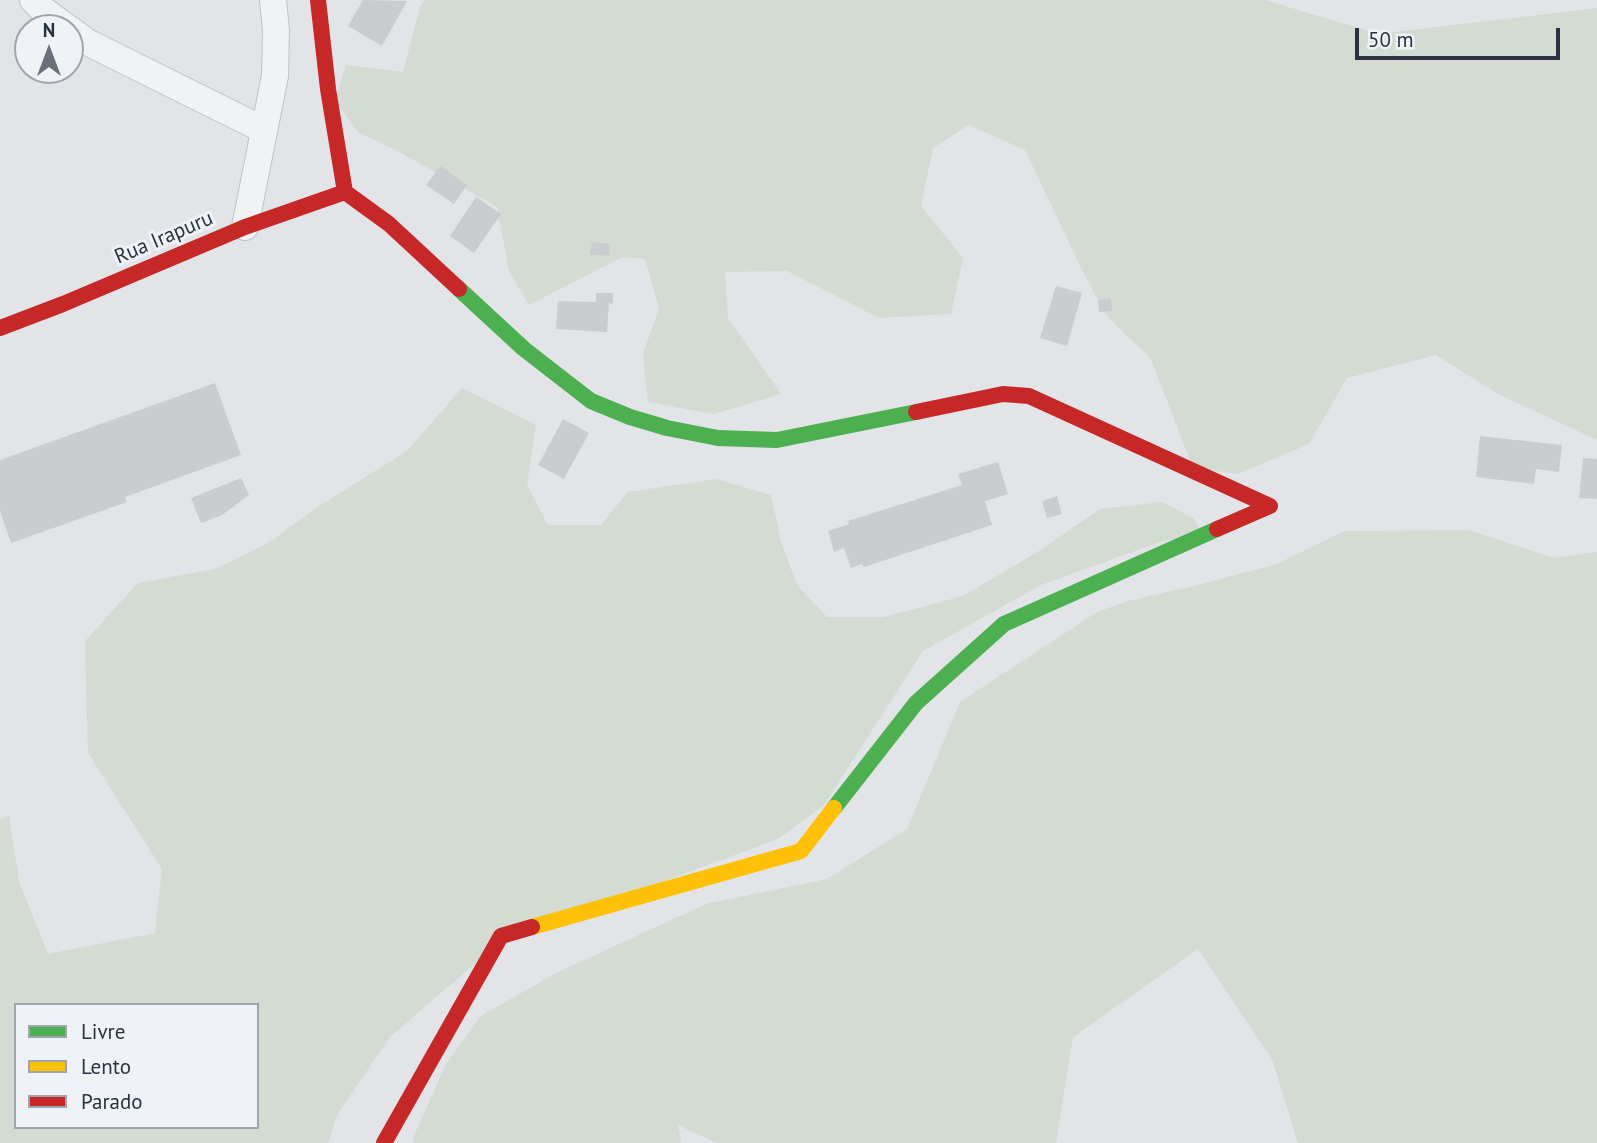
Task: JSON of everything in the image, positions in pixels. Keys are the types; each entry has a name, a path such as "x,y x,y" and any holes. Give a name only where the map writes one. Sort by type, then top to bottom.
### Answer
{"street":[{"path":"33,0 49,14"},
{"path":"245,227 275,76 276,30 273,0"},
{"path":"318,0 328,89 345,192 389,224 534,357 591,401 667,428 718,438 777,439 1003,394 1029,396 1270,506 1004,624 916,703 801,851 501,936 384,1143"},
{"path":"84,39 264,130"},
{"name":"Rua Irapuru","path":"0,328 245,227 345,192"}],"shaded area":[{"path":"425,0 1265,0 1378,34 1597,8 1597,440 1498,394 1436,355 1347,378 1309,444 1238,474 1193,468 1151,359 1106,315 1025,150 969,125 933,148 921,206 963,258 951,314 879,318 787,271 725,272 728,318 781,394 714,414 648,402 643,354 659,308 645,259 622,257 529,305 509,271 497,207 396,150 358,132 335,101 346,65 403,72 420,7"},
{"path":"462,388 536,425 527,485 548,525 601,525 628,492 716,479 771,495 781,542 797,585 827,617 884,617 963,596 1036,553 1100,509 1162,502 1193,518 1202,533 1157,543 1041,585 923,651 824,805 778,839 500,942 390,1037 337,1115 328,1143 0,1143 0,820 9,815 19,882 48,954 155,933 162,869 88,753 85,641 138,583 215,569 268,543 319,506 407,451"},
{"path":"1468,530 1554,558 1597,552 1597,1143 1298,1143 1272,1059 1198,949 1073,1037 1056,1143 717,1143 678,1125 681,1143 413,1143 446,1064 481,1016 556,973 706,904 827,879 907,829 960,702 1097,612 1128,601 1277,564 1344,531"}],"building":[{"path":"363,0 407,1 382,46 348,26"},
{"path":"440,166 467,185 454,204 426,185"},
{"path":"476,197 501,214 474,253 450,236"},
{"path":"592,242 610,244 609,256 590,254"},
{"path":"1056,286 1082,293 1067,346 1040,338"},
{"path":"596,293 613,293 613,304 609,303 607,332 556,329 558,301 596,302"},
{"path":"1111,298 1112,311 1099,312 1098,300"},
{"path":"215,383 241,455 125,497 127,502 11,543 0,511 0,460"},
{"path":"563,419 589,433 564,479 538,465"},
{"path":"1480,436 1562,445 1559,472 1536,469 1534,484 1476,477"},
{"path":"1583,458 1597,459 1597,499 1579,498"},
{"path":"998,462 1008,494 985,501 992,525 864,567 862,564 851,568 844,548 834,552 828,531 849,524 848,521 962,485 958,474"},
{"path":"241,478 249,495 222,515 201,523 191,498"},
{"path":"1057,496 1062,514 1047,518 1042,501"}],"traffic: fast":[{"path":"459,289 524,349 591,401 667,428 718,438 777,440 916,412"},
{"path":"834,808 916,703 1004,624 1217,529"}],"traffic: slow":[{"path":"532,927 801,851 834,808"}],"traffic: jam":[{"path":"318,0 328,89 345,192 389,224 459,289"},
{"path":"0,328 245,227 345,192"},
{"path":"916,412 1003,394 1029,396 1270,506 1217,529"},
{"path":"384,1143 501,936 532,927"}]}
